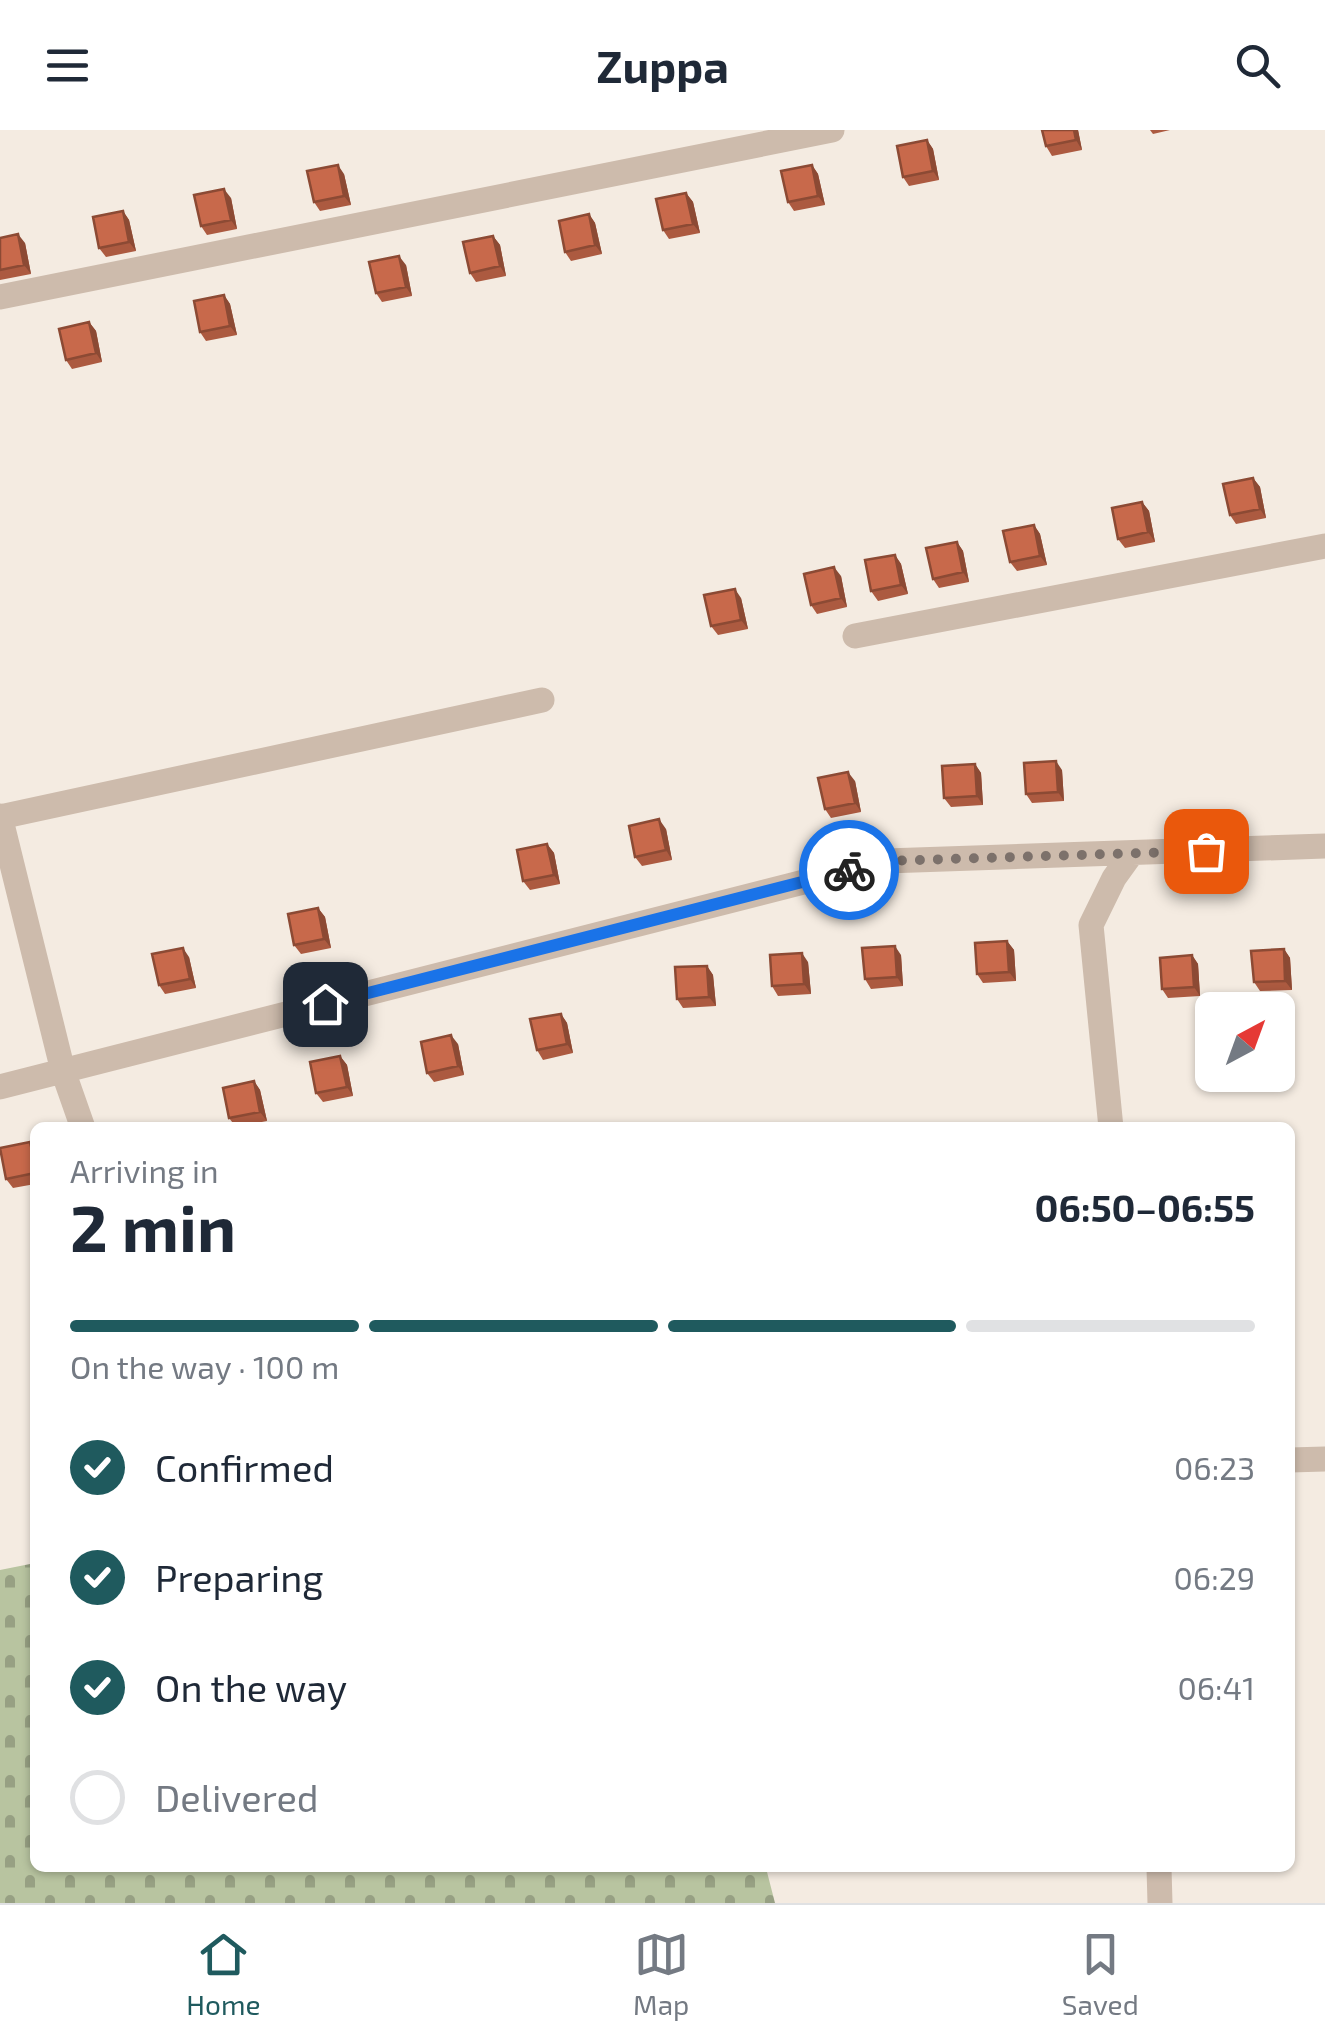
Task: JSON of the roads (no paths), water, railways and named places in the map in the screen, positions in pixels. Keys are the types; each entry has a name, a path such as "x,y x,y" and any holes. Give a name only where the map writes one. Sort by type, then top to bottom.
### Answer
{"street":[{"path":"0,297 832,130"},
{"path":"855,636 1325,546"},
{"path":"82,1122 63,1071 0,816 542,700"},
{"path":"0,1086 886,861 1325,846"},
{"path":"1110,1122 1091,925 1114,878 1132,854"},
{"path":"1295,1460 1325,1459"},
{"path":"1159,1872 1160,1903"}]}
